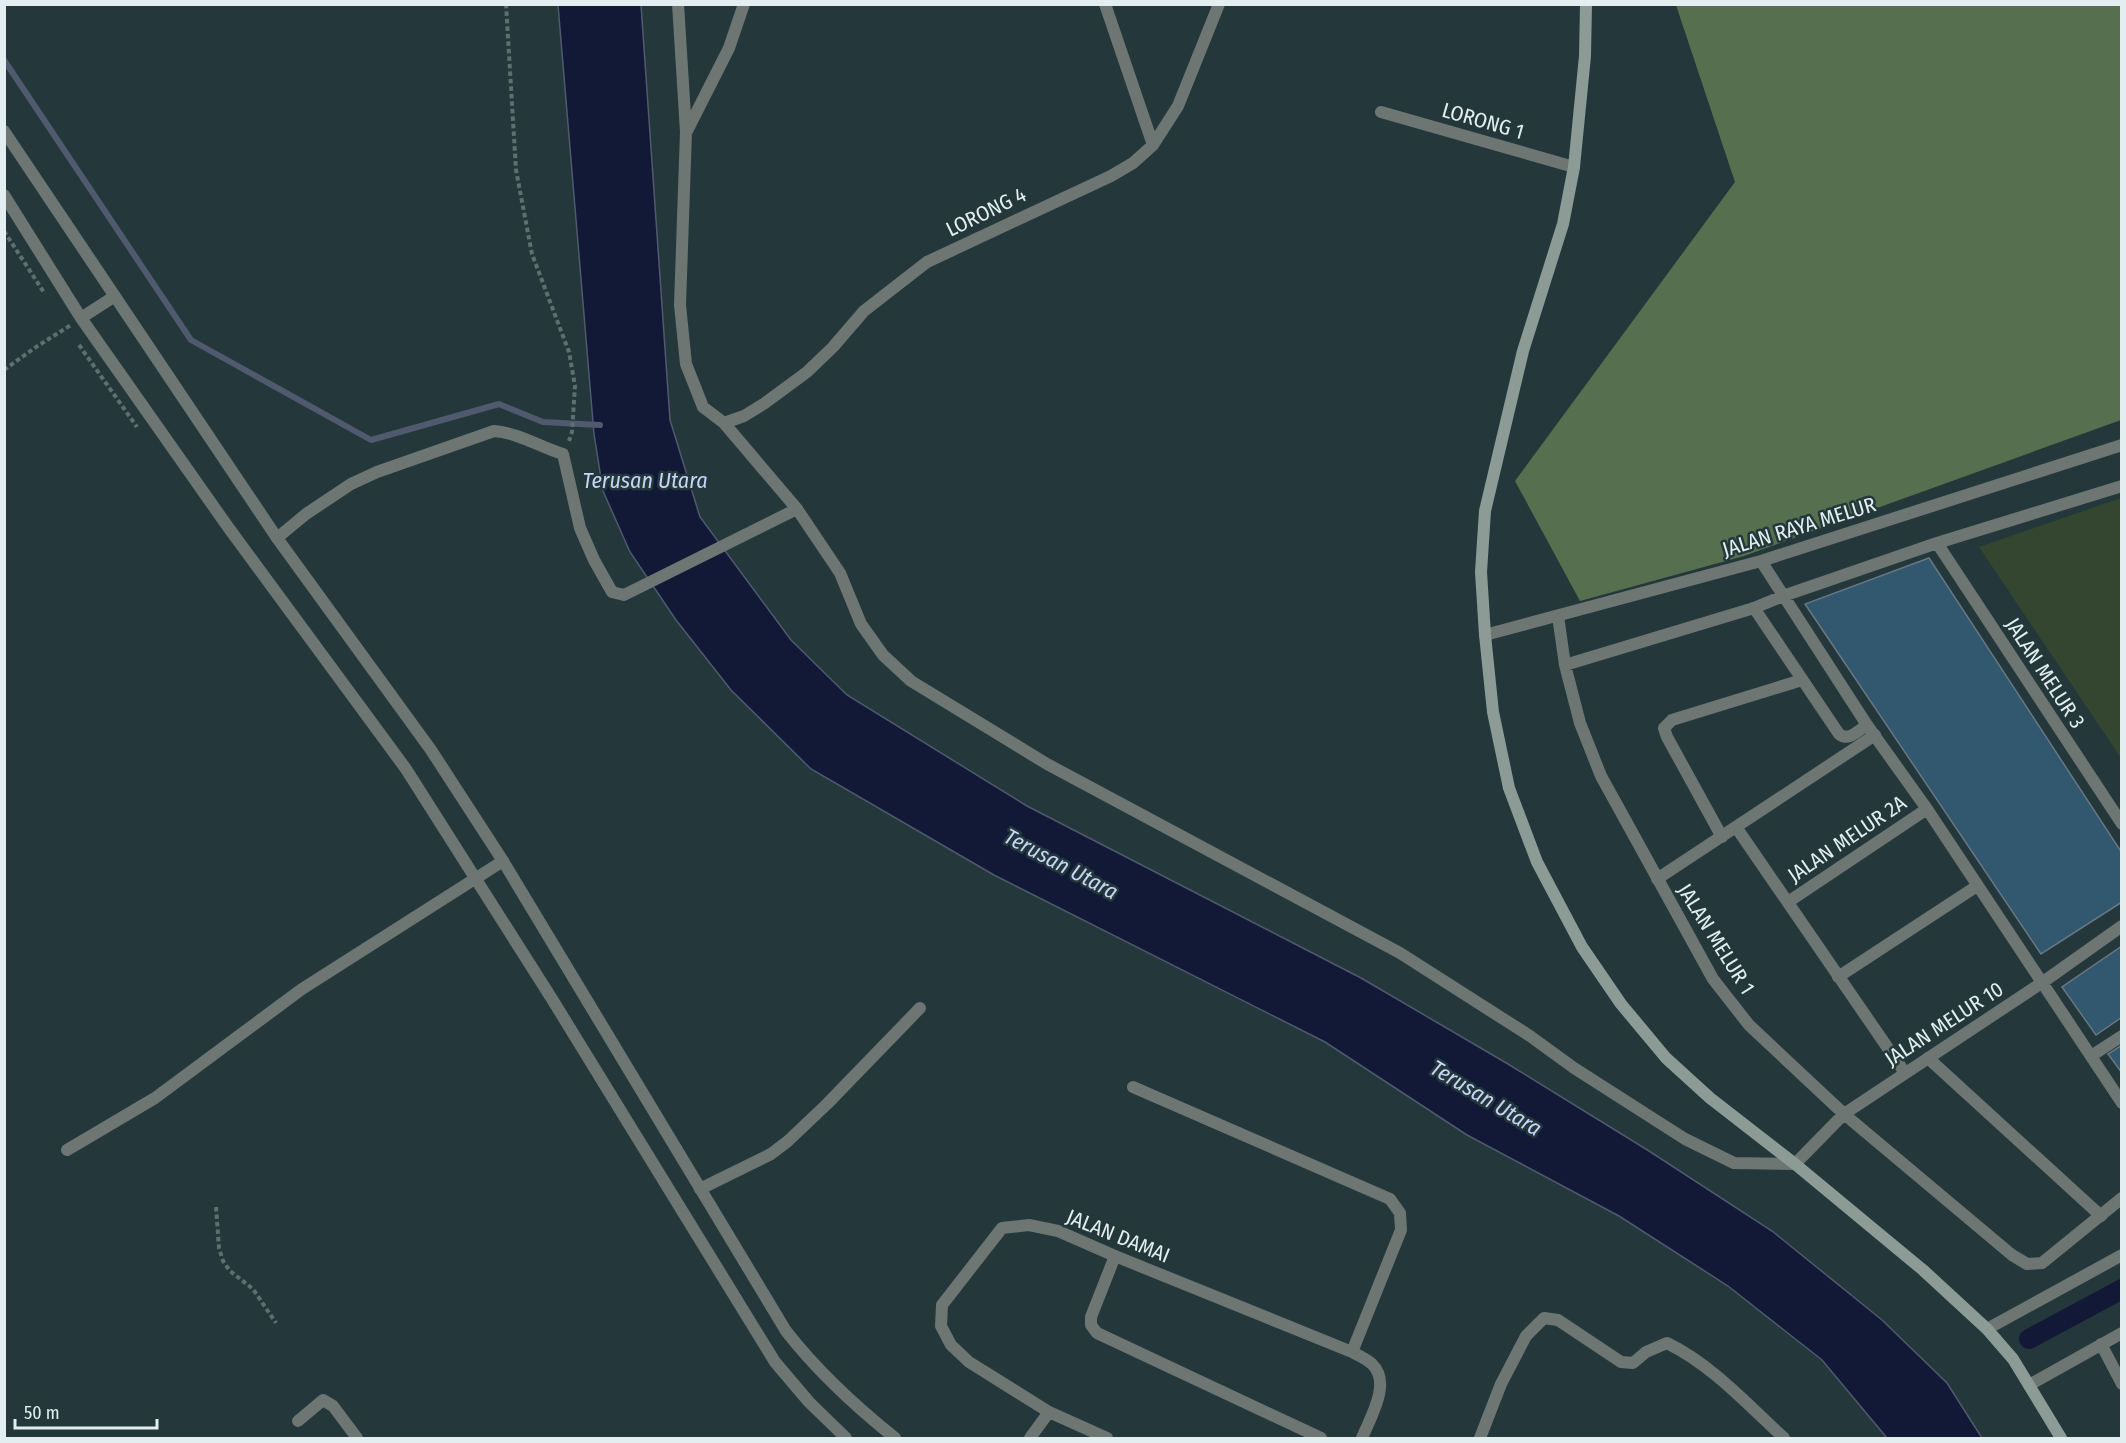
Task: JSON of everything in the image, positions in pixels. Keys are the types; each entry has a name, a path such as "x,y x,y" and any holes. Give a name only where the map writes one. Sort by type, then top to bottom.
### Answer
{"main road":[{"path":"1586,4 1585,56 1574,167 1563,224 1523,351 1485,511 1481,572 1485,635 1493,712 1509,788 1537,862 1582,947 1621,1004 1666,1058 1710,1098 1796,1164 1923,1270 1987,1329 2013,1359 2061,1438"}],"street":[{"path":"678,4 686,132 680,305 686,364 703,406 724,423 840,573 861,624 883,655 911,681 1047,764 1400,953 1685,1139 1734,1162 1796,1164"},
{"path":"686,132 729,48 744,4"},
{"path":"1105,4 1153,146"},
{"name":"LORONG 4","path":"724,423 744,416 807,372 833,347 864,311 927,262 1111,176 1133,163 1153,146 1178,106 1219,4"},
{"name":"LORONG 1","path":"1381,112 1574,167"},
{"path":"4,131 278,538 431,750 502,861 792,1339 817,1368 862,1411 895,1438"},
{"path":"4,195 81,318 228,526 405,769 558,1010 775,1362 809,1402 846,1438"},
{"path":"81,318 115,296"},
{"path":"278,538 312,509 351,484 377,472 494,431 509,432 537,446 563,454 580,528 612,592 624,595 792,512"},
{"name":"JALAN RAYA MELUR","path":"1485,635 1761,561 2121,445"},
{"path":"1565,665 1754,608 1937,543 2121,486"},
{"name":"JALAN MELUR 3","path":"1937,543 2121,824"},
{"path":"1761,561 1871,730 2043,982 2121,1103"},
{"path":"1754,608 1843,738 1871,730"},
{"name":"JALAN MELUR 1","path":"1558,616 1565,665 1580,723 1601,776 1713,979 1749,1025 1844,1114 2012,1256 2027,1264 2042,1263 2101,1216"},
{"path":"1722,837 1667,738 1664,728 1672,720 1802,680"},
{"path":"1657,879 1722,837 1871,730"},
{"name":"JALAN MELUR 2A","path":"1788,902 1927,809"},
{"path":"1736,827 1905,1073"},
{"path":"67,1150 155,1098 302,989 502,861"},
{"path":"1838,977 1977,886"},
{"name":"JALAN MELUR 10","path":"1796,1164 1844,1114 2043,982 2121,926"},
{"path":"700,1188 771,1154 788,1141 920,1008"},
{"path":"2091,1056 2121,1036"},
{"path":"1928,1058 2101,1216 2121,1198"},
{"path":"1133,1087 1390,1199 1400,1213 1401,1230 1352,1352"},
{"name":"JALAN DAMAI","path":"1107,1438 1049,1412 969,1362 951,1345 941,1326 942,1305 1002,1228 1029,1225 1058,1230 1115,1256 1352,1352 1372,1364 1379,1374 1381,1387 1362,1438"},
{"path":"1987,1329 2121,1255"},
{"path":"1115,1256 1091,1317 1091,1325 1096,1333 1321,1438"},
{"path":"1480,1438 1501,1384 1526,1336 1544,1318 1558,1320 1621,1362 1633,1363 1646,1352 1667,1343 1687,1353 1717,1377 1784,1438"},
{"path":"2029,1385 2121,1333"},
{"path":"2101,1344 2121,1384"},
{"path":"298,1421 323,1400 333,1406 357,1438"},
{"path":"1030,1438 1049,1412"}],"path":[{"path":"506,4 516,170 532,254 568,352 575,386 572,432"},
{"path":"4,370 81,318"},
{"path":"216,1207 219,1248 223,1261 230,1270 253,1289 276,1323"}],"green space":[{"path":"1676,5 2121,5 2121,420 1744,556 1580,601 1515,481 1735,182"},
{"path":"2122,498 2121,758 1979,547"}],"water":[{"name":"Terusan Utara","path":"558,5 641,5 670,420 700,517 791,640 847,695 1027,806 1361,978 1508,1064 1649,1151 1772,1231 1882,1320 1947,1383 1982,1438 1887,1438 1822,1360 1728,1286 1619,1216 1467,1135 1325,1042 994,875 811,769 731,690 676,620 630,552 603,491 594,434"}],"building":[{"path":"1929,558 2122,853 2122,902 2041,954 1805,604"},
{"path":"2122,946 2122,1017 2096,1035 2062,987"},
{"path":"2122,1045 2122,1073 2108,1054"}],"waterway":[{"path":"4,60 191,340 371,440 499,404 543,422 600,425"},
{"path":"2029,1339 2122,1289"}]}
